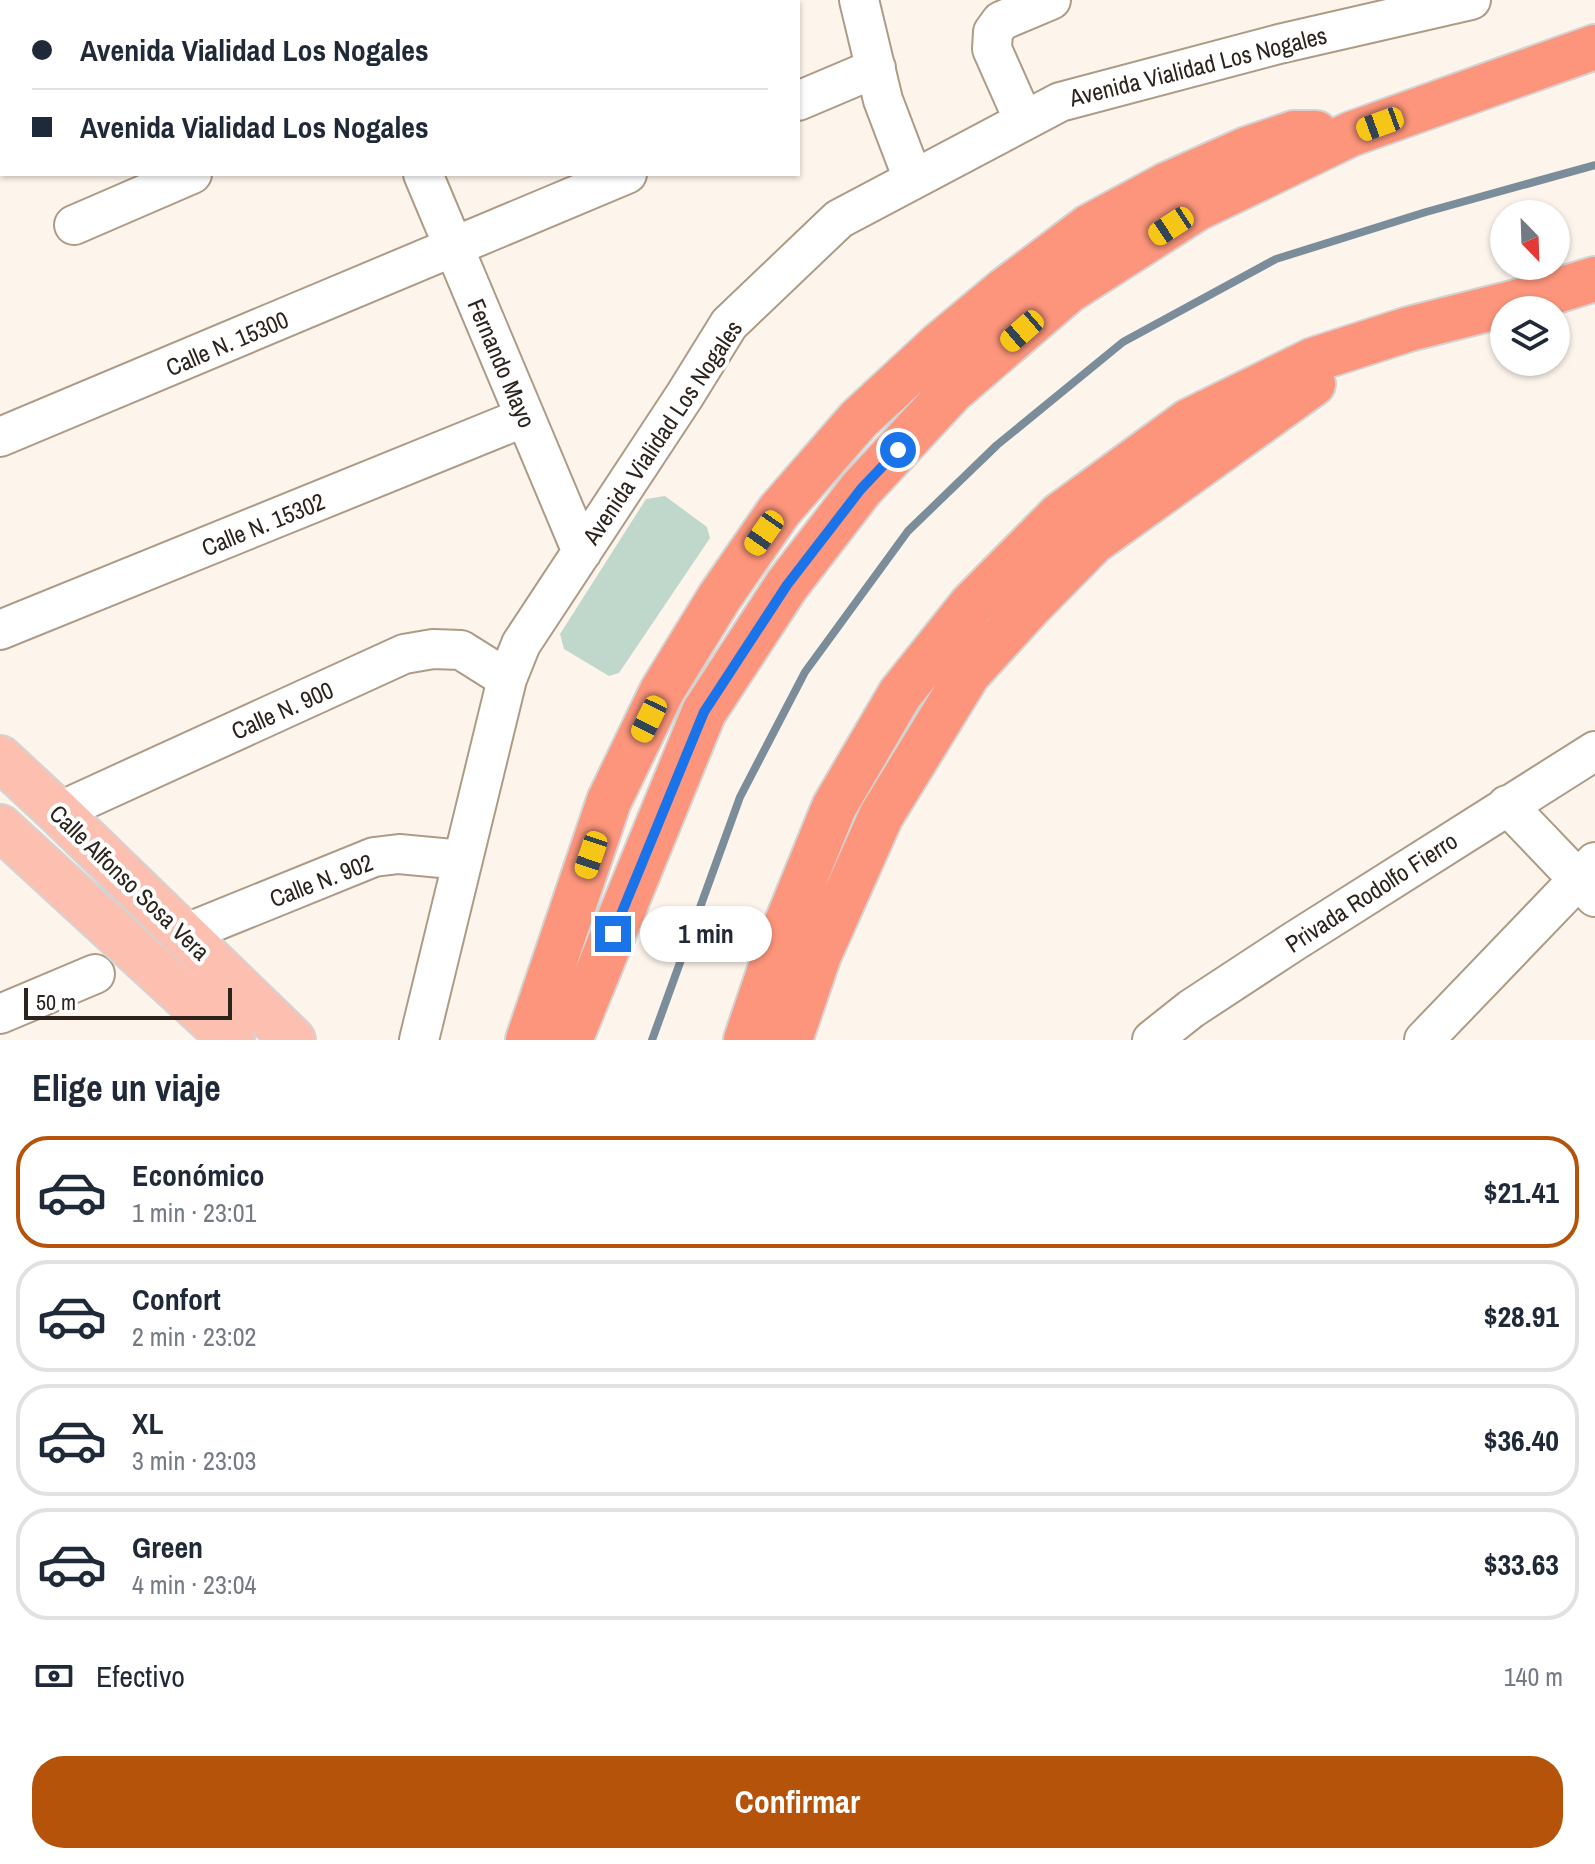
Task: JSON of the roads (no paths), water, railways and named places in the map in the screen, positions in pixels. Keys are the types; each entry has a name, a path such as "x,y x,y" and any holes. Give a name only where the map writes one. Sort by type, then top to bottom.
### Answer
{"highway":[{"path":"570,1040 704,712 787,585 861,489 952,391 1068,291 1196,209 1351,134 1595,47"},
{"path":"528,1040 609,801 662,691 719,598 779,511 859,419 939,345 1090,226 1166,185 1247,149 1294,133 1351,134"},
{"path":"746,1040 781,937 834,807 900,694 971,605 1060,515 1189,421 1313,360 1377,339 1595,279"},
{"path":"790,1040 819,955 881,816 968,674 1093,542 1377,339"}],"main road":[{"name":"Calle Alfonso Sosa Vera","path":"0,758 293,1040"},
{"name":"Calle Alfonso Sosa Vera","path":"0,827 232,1040"}],"street":[{"path":"859,0 883,100 913,179"},
{"path":"1024,121 992,49 993,32 1001,21 1051,0"},
{"name":"Avenida Vialidad Los Nogales","path":"419,1040 507,679 521,644 729,324 839,219 1060,102 1424,5 1471,0"},
{"path":"800,100 876,68"},
{"path":"74,225 187,176"},
{"name":"Fernando Mayo","path":"424,176 582,552"},
{"name":"Calle N. 15300","path":"0,437 622,176"},
{"name":"Calle N. 15302","path":"0,630 525,417"},
{"name":"Calle N. 900","path":"58,812 404,654 433,649 461,650 507,679"},
{"name":"Privada Rodolfo Fierro","path":"1152,1040 1217,993 1595,751"},
{"path":"1424,1040 1590,880 1507,805"},
{"name":"Calle N. 902","path":"184,934 374,857 399,854 463,860"},
{"path":"0,1014 95,974"}],"waterway":[{"path":"652,1040 740,797 805,672 908,531 997,445 1123,342 1276,259 1426,212 1595,165"}]}
